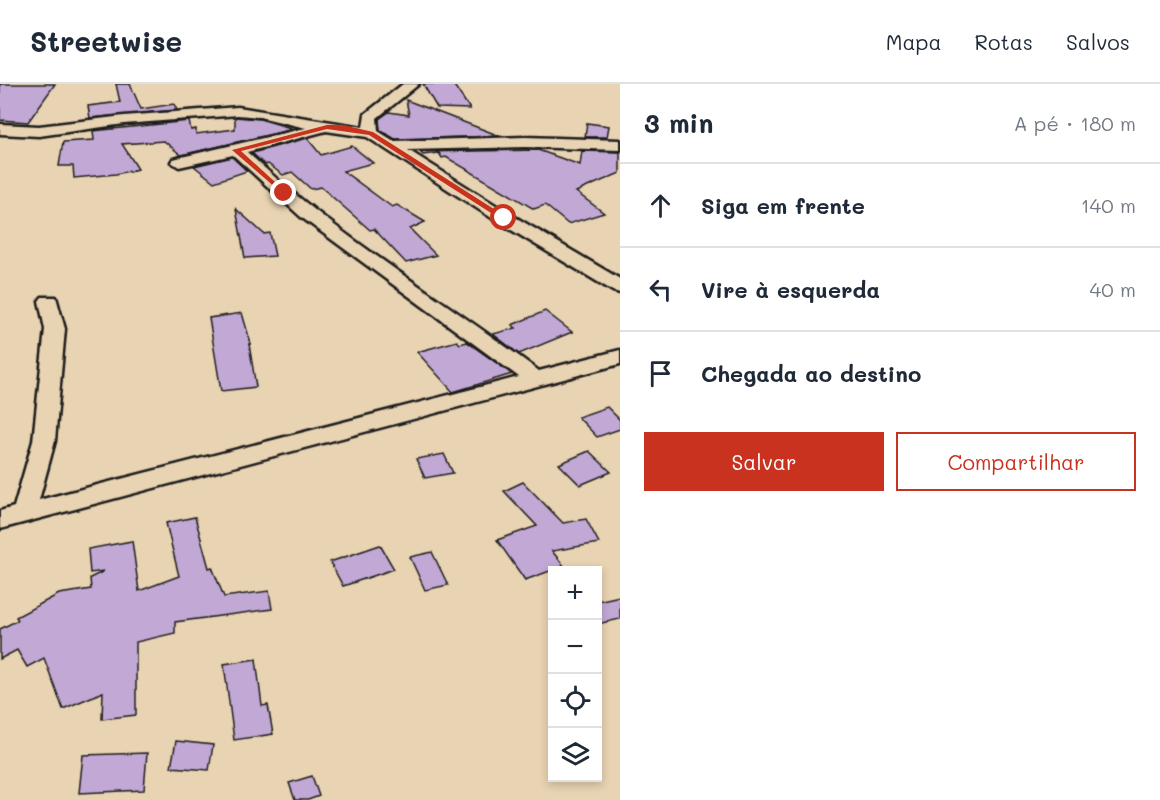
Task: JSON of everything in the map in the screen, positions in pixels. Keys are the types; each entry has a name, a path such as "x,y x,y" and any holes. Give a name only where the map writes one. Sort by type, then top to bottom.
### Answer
{"street":[{"path":"371,133 370,117 412,84"},
{"path":"0,129 39,131 124,120 238,111 371,133 620,287"},
{"path":"178,162 327,127"},
{"path":"389,146 525,142 620,145"},
{"path":"236,150 294,203 349,246 488,341 537,380"},
{"path":"24,513 44,441 55,328 49,301"},
{"path":"0,520 620,357"}],"building":[{"path":"0,84 55,84 28,122 0,120"},
{"path":"116,84 130,84 141,109 174,104 177,110 90,118 88,106 120,102"},
{"path":"423,84 453,84 470,109 437,108"},
{"path":"406,100 500,136 395,139 380,130 379,119 389,112 409,115"},
{"path":"235,117 260,119 294,129 181,155 164,141 122,144 138,169 116,174 74,178 73,166 59,166 63,142 94,140 93,131 189,121 191,130 196,129 196,134 235,129"},
{"path":"587,123 609,126 607,137 585,137"},
{"path":"307,138 321,155 352,146 373,163 343,171 392,207 397,205 425,222 410,229 436,255 406,263 374,229 370,230 321,187 311,189 292,172 283,175 268,164 265,165 252,153"},
{"path":"538,150 580,165 582,151 620,152 620,173 576,192 604,213 568,224 545,205 534,209 446,157 442,158 439,153 423,155 420,152"},
{"path":"232,157 247,171 214,182 194,166"},
{"path":"236,209 264,234 270,233 275,256 245,258"},
{"path":"545,311 572,332 519,354 493,334 516,328 512,325"},
{"path":"242,313 251,344 249,344 256,387 221,391 209,318"},
{"path":"457,341 460,344 467,342 512,374 453,392 417,352"},
{"path":"607,407 620,420 620,429 597,437 578,417"},
{"path":"589,451 611,472 580,485 559,464"},
{"path":"444,454 453,473 425,478 416,459"},
{"path":"523,482 563,523 586,519 599,543 552,551 564,566 548,566 548,572 525,580 497,540 537,526 504,491"},
{"path":"195,517 209,568 212,567 224,597 269,591 272,609 175,622 175,633 136,642 136,715 102,719 103,692 63,709 44,658 27,667 17,650 0,659 0,629 18,620 16,617 59,594 91,589 90,578 104,571 90,573 88,549 132,541 139,591 179,576 166,523"},
{"path":"380,545 394,569 343,586 330,562"},
{"path":"432,552 448,585 425,590 410,557"},
{"path":"620,596 620,619 602,623 602,600"},
{"path":"256,659 262,706 268,705 273,734 234,740 224,664"},
{"path":"176,741 213,745 209,770 171,767"},
{"path":"147,753 144,790 79,793 83,755"},
{"path":"312,776 319,796 308,800 295,800 289,783"}],"route":[{"path":"284,193 252,167 236,150 327,127 343,127 371,133 504,218"}]}
